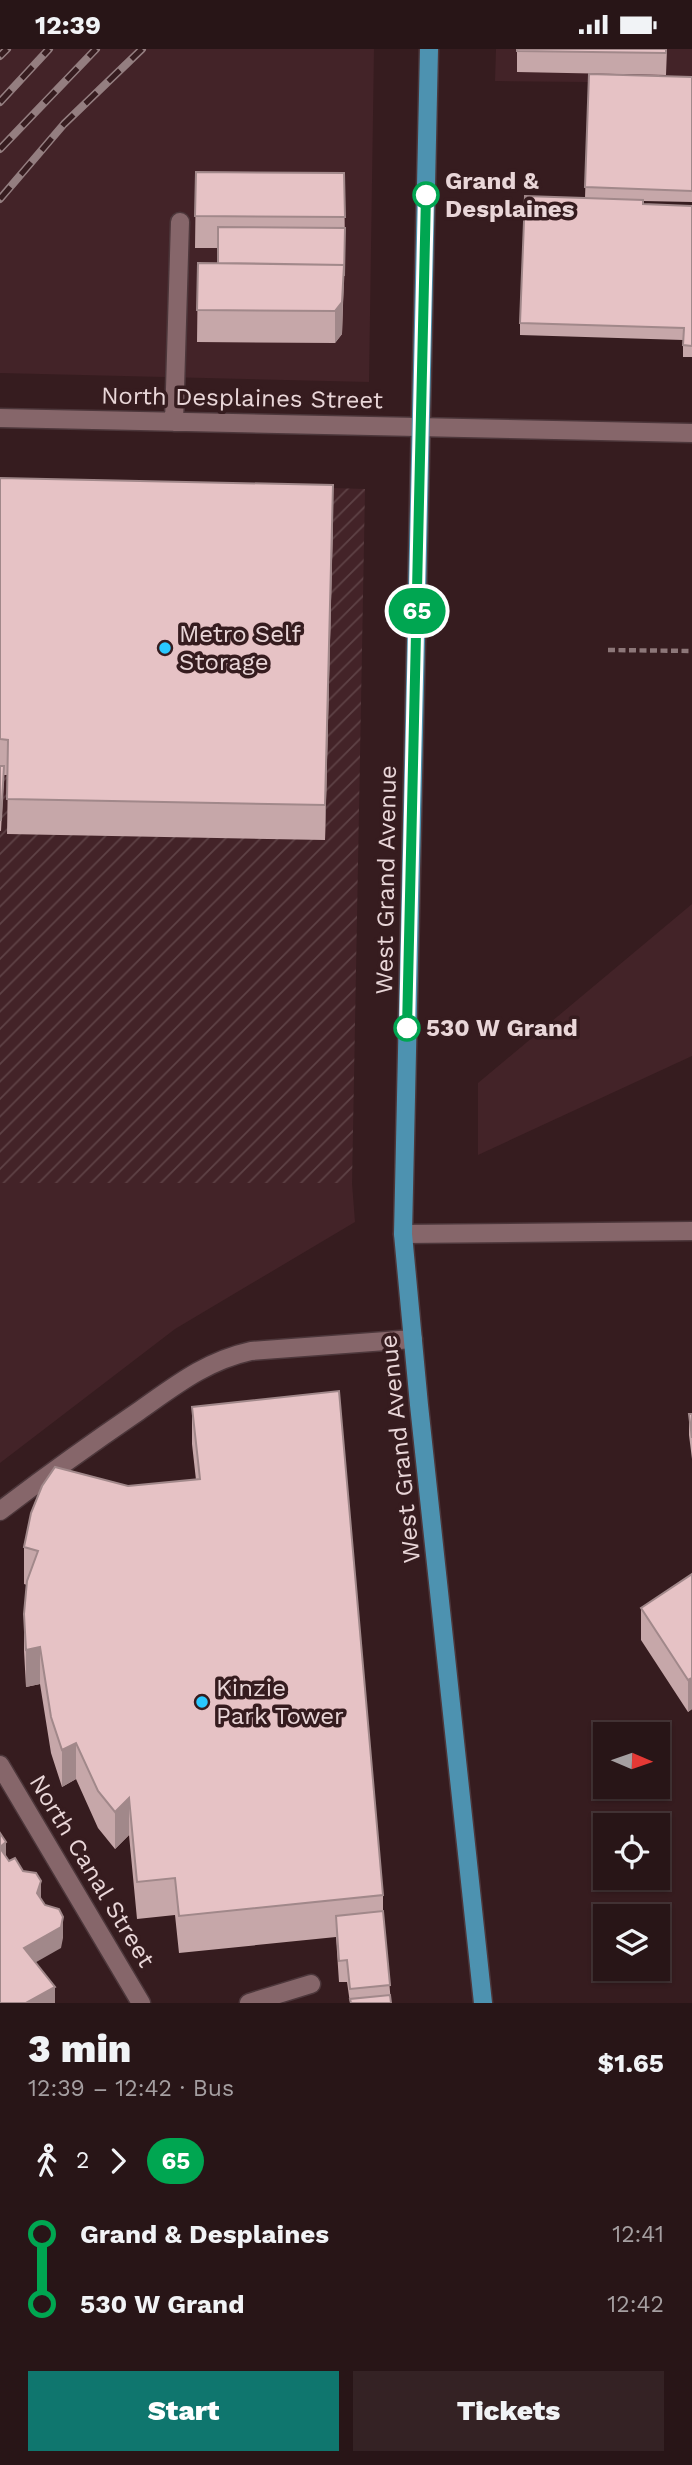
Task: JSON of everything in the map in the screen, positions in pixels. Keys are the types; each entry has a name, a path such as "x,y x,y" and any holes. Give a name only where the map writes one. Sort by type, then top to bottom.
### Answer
{"main road":[{"name":"West Grand Avenue","path":"429,49 403,1234 483,2003"}],"street":[{"path":"174,422 180,222"},
{"name":"North Desplaines Street","path":"0,418 692,433"},
{"path":"403,1234 692,1231"},
{"path":"0,1511 75,1454 204,1366 228,1356 251,1351 413,1339"},
{"name":"North Canal Street","path":"0,1765 141,2003"},
{"path":"248,2003 311,1984"}],"path":[{"path":"608,650 692,652"}],"shaded area":[{"path":"0,49 374,49 369,382 0,373"},
{"path":"496,49 692,49 692,83 495,81"},
{"path":"0,478 365,489 352,1183 0,1183"},
{"path":"692,904 692,1056 478,1155 478,1083"},
{"path":"0,1183 352,1183 355,1222 175,1329 0,1463"}],"building":[{"path":"666,49 666,53 517,51"},
{"path":"589,74 692,77 692,191 585,187"},
{"path":"196,172 344,173 345,217 195,216"},
{"path":"525,196 643,200 643,204 692,206 692,346 683,345 684,328 520,323"},
{"path":"218,227 345,228 344,276 344,265 218,263"},
{"path":"198,263 344,265 342,302 335,311 197,310"},
{"name":"Metro Self Storage","path":"0,478 333,485 325,805 7,799 8,740 0,739"},
{"path":"0,766 4,766 1,820 0,820"},
{"name":"Kinzie Park Tower","path":"339,1391 383,1895 179,1916 175,1878 137,1882 129,1798 115,1812 98,1791 76,1743 62,1750 51,1717 40,1647 26,1650 24,1614 27,1581 38,1551 24,1547 31,1513 42,1486 55,1467 128,1486 200,1479 192,1407"},
{"path":"689,1414 692,1414 692,1438"},
{"path":"692,1574 692,1678 688,1680 641,1608"},
{"path":"0,1833 6,1842 0,1847"},
{"path":"0,1848 9,1861 15,1858 23,1871 36,1873 41,1881 37,1893 45,1905 59,1909 63,1917 61,1927 24,1948 55,1987 26,2003 0,2003"},
{"path":"383,1911 390,1985 350,1989 347,1960 339,1961 336,1916"},
{"path":"390,1995 391,2003 351,2003 350,1999"}],"railway":[{"path":"0,56 7,49"},
{"path":"0,102 49,49"},
{"path":"0,149 96,49"},
{"path":"0,199 64,124 142,49"}],"bus line":[{"name":"65","path":"407,1028 426,195"}],"place":[{"name":"Grand & Desplaines","path":"426,195"},
{"name":"Metro Self Storage","path":"165,648"},
{"name":"530 W Grand","path":"407,1028"},
{"name":"Kinzie Park Tower","path":"202,1702"}]}
